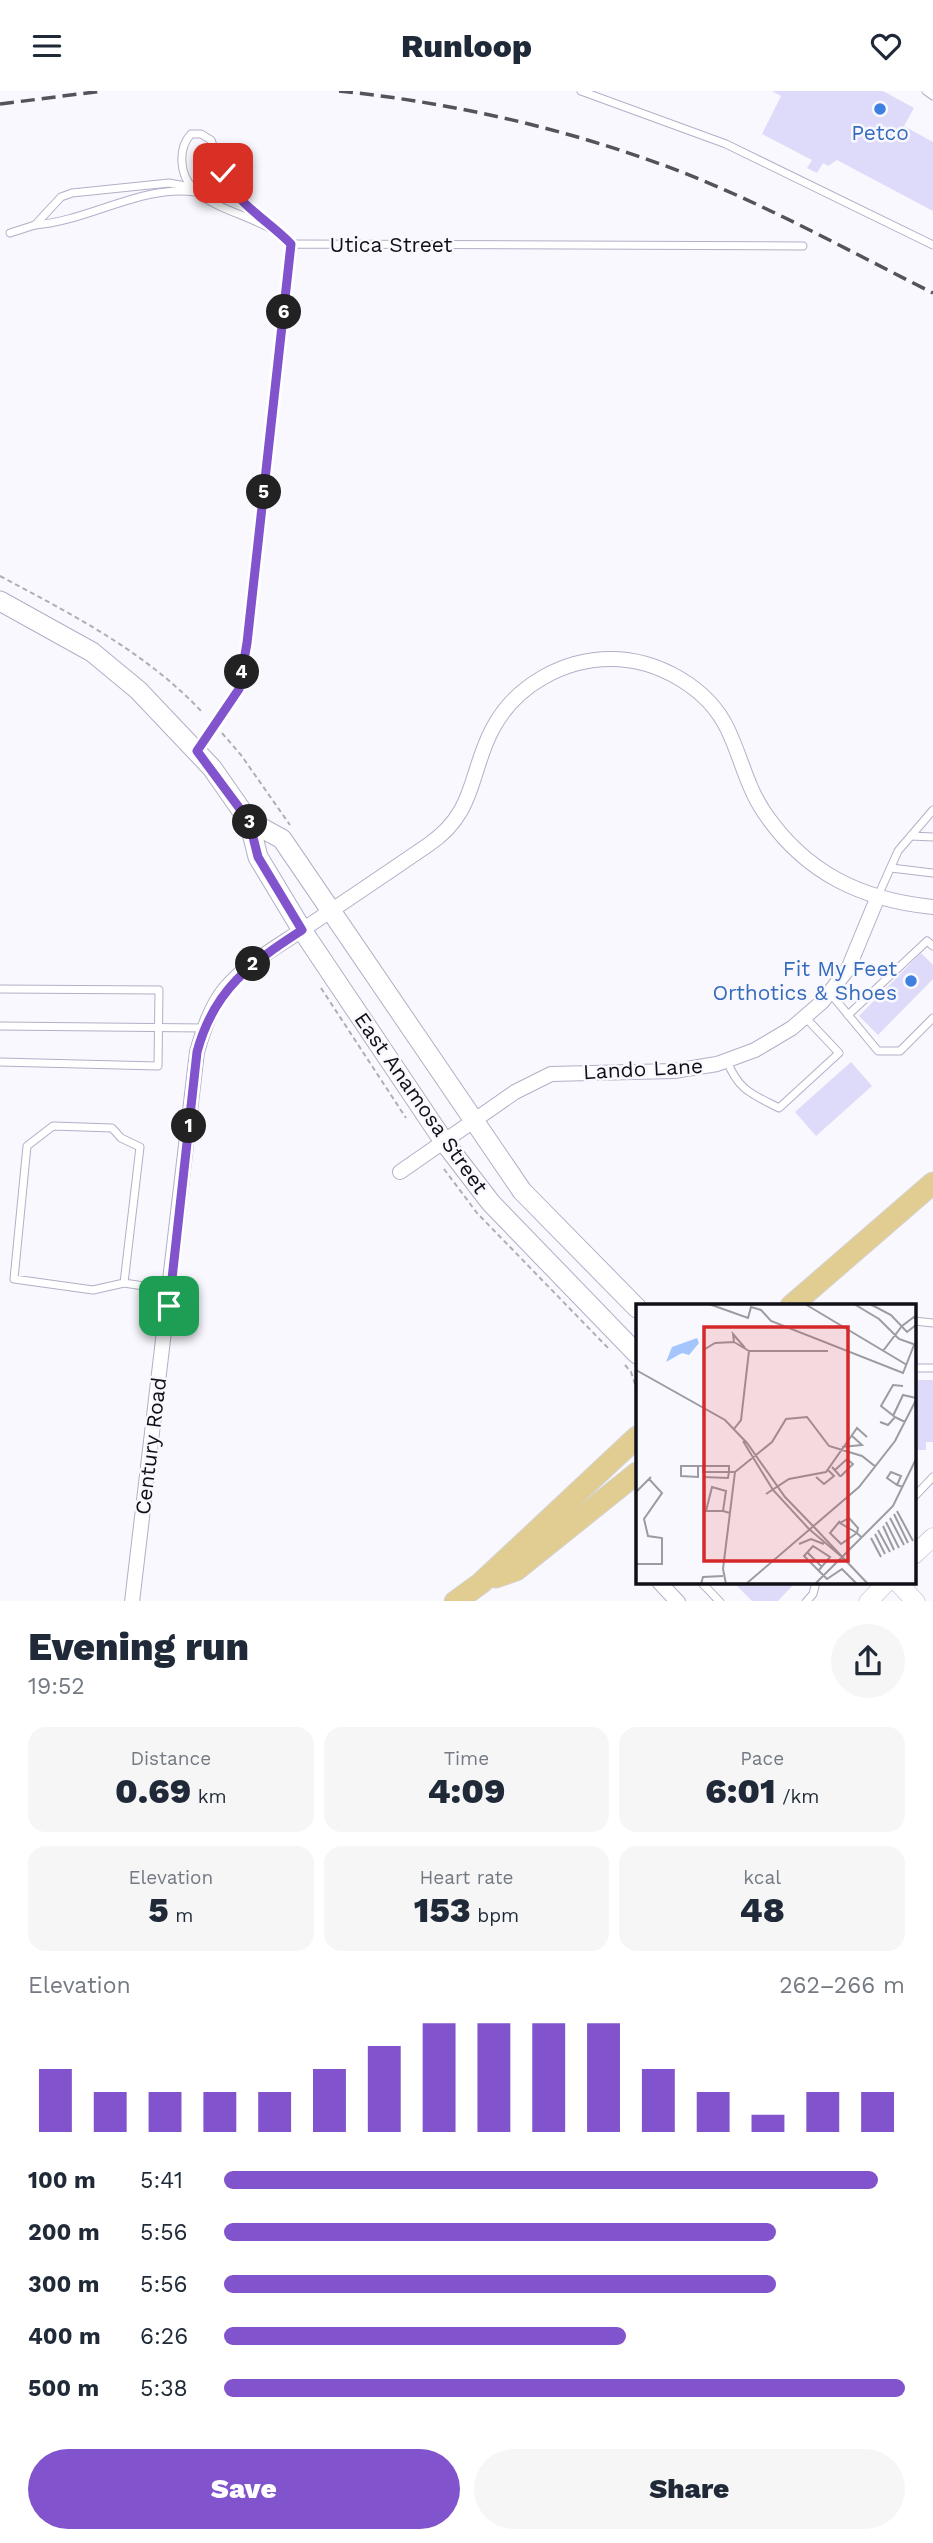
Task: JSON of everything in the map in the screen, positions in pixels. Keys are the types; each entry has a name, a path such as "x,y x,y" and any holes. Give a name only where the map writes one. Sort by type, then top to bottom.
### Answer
{"main road":[{"name":"East Anamosa Street","path":"0,601 92,652 138,690 197,751 249,821 258,857 302,930 445,1143 491,1203 631,1359"},
{"name":"East Anamosa Street","path":"249,821 282,839 473,1122 523,1191 636,1307"},
{"path":"793,1304 933,1183"},
{"path":"455,1601 481,1583 636,1438"},
{"path":"481,1583 516,1570 636,1474"}],"street":[{"name":"Century Road","path":"132,1601 171,1290 197,1052 204,1028 224,991 256,960 443,835 474,784 493,728 518,695 562,668 599,659 628,660 653,666 701,695 721,718 757,799 786,839 828,874 877,899 933,907"},
{"name":"Lando Lane","path":"400,1172 515,1092 551,1074 674,1071 727,1061 755,1050 792,1028 830,993 848,969 877,899"},
{"path":"916,1553 933,1537"},
{"path":"661,1584 678,1601"},
{"path":"868,1601 885,1584"},
{"path":"899,1584 916,1601"}],"lane":[{"path":"581,91 726,144 933,245"},
{"path":"926,91 933,96"},
{"path":"192,187 184,170 181,153 183,142 191,134 201,134 211,140 228,184 263,223 291,244 247,643 239,689 197,751"},
{"path":"35,225 61,197 72,193 169,183 192,187 263,223"},
{"path":"10,233 94,213 154,193 174,190 200,193"},
{"name":"Utica Street","path":"291,244 803,246"},
{"path":"877,899 898,852 933,810"},
{"path":"911,836 933,837"},
{"path":"891,868 933,873"},
{"path":"848,1015 927,941 933,946"},
{"path":"0,989 159,990 160,1028 159,1066 0,1062"},
{"path":"830,993 878,1051 900,1051 933,1018"},
{"path":"727,1061 734,1078 743,1089 779,1108 839,1053 805,1017"},
{"path":"0,1026 204,1028"},
{"path":"124,1283 141,1147 121,1138 112,1128 53,1126 27,1146 14,1279 93,1290 124,1283 171,1290"},
{"path":"916,1495 933,1477"},
{"path":"703,1584 720,1601"},
{"path":"806,1601 813,1594 816,1584"}],"path":[{"path":"0,576 106,634 183,692 203,713"},
{"path":"222,733 241,755 296,833"},
{"path":"318,983 406,1118"},
{"path":"444,1169 477,1213 610,1350"},
{"path":"631,1359 631,1372 636,1388"}],"building":[{"path":"772,91 883,91 914,108 904,126 933,142 933,211 837,160 828,166 823,163 817,173 807,168 812,160 762,134 781,96"},
{"path":"921,953 933,965 933,979 878,1035 859,1016"},
{"path":"851,1062 872,1086 816,1136 795,1112"},
{"path":"916,1358 918,1380 933,1380 933,1442 926,1442 926,1450 916,1450"},
{"path":"735,1584 794,1584 778,1601 752,1601"}],"railway":[{"path":"0,104 103,91"},
{"path":"339,91 426,103 511,120 554,130 638,156 744,199 933,293"}],"place":[{"name":"Petco","path":"880,109"},
{"name":"Fit My Feet Orthotics & Shoes","path":"911,981"}],"route":[{"path":"169,1306 197,1052 204,1028 224,991 256,960 302,930 258,857 249,821 197,751 239,689 247,643 291,244 281,233 263,223 236,194 223,173"}]}
